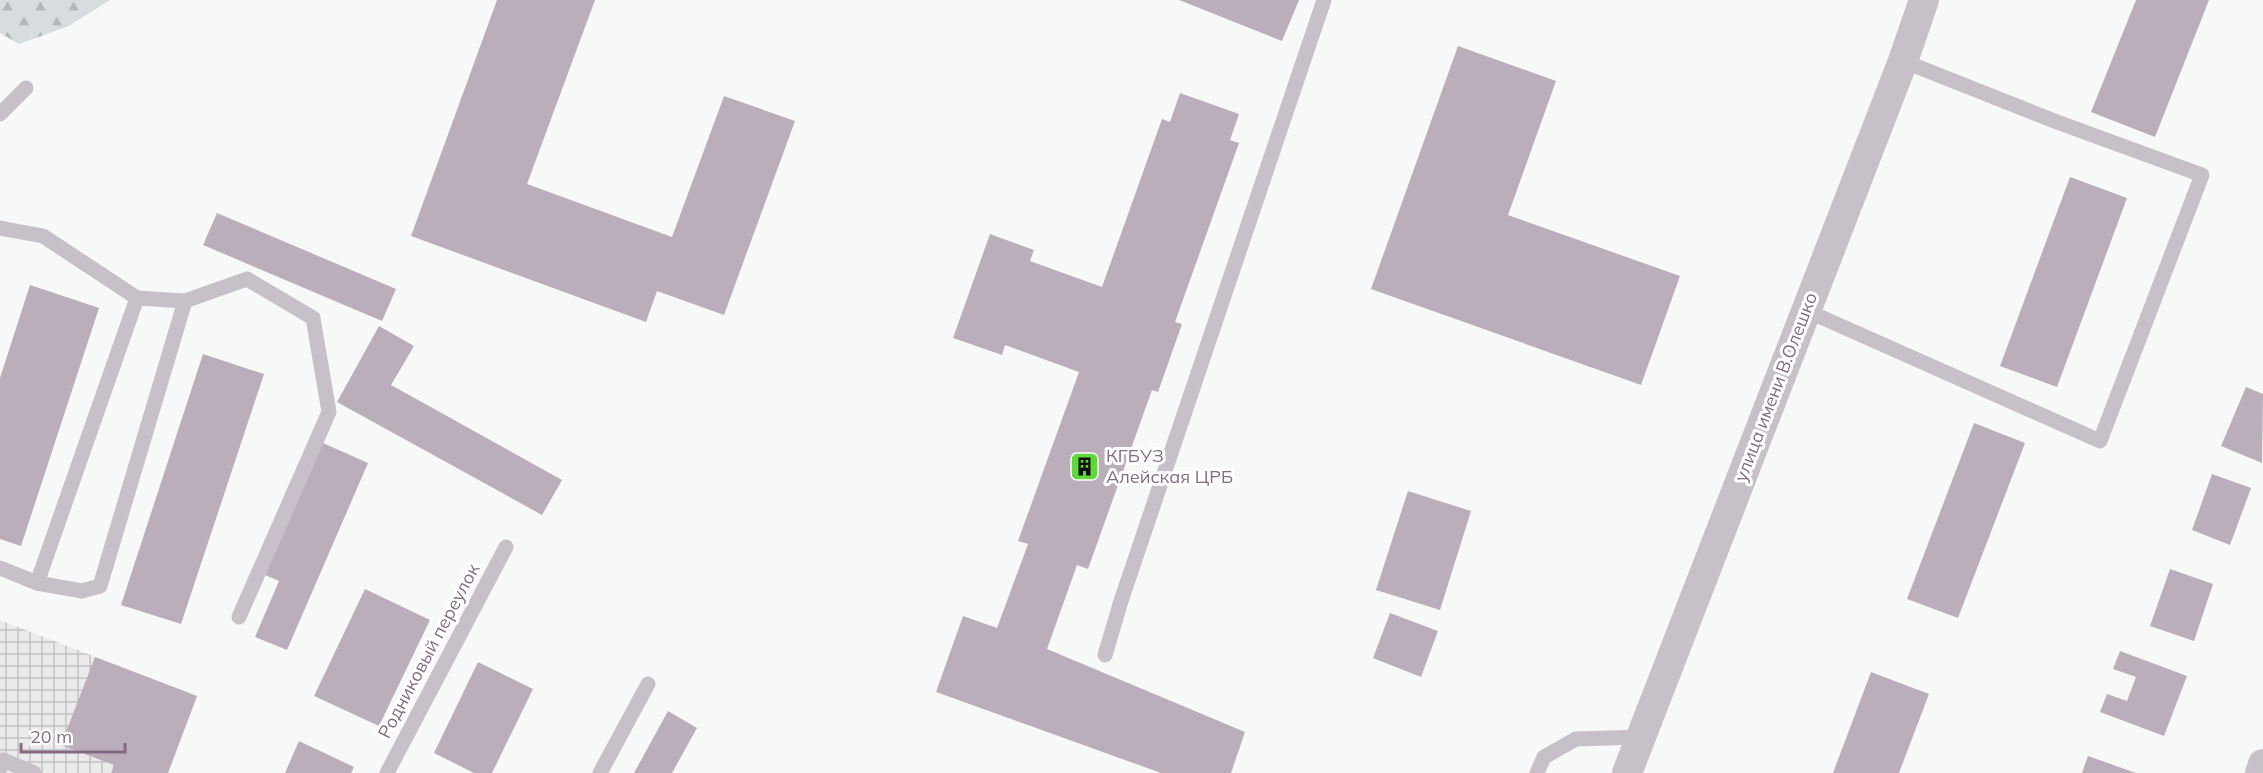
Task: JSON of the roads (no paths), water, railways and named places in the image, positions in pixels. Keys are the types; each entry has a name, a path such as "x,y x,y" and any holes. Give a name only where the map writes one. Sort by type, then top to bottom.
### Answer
{"street":[{"name":"улица имени В.Олешко","path":"1627,773 1903,61 1924,0"},
{"path":"2260,773 2263,764"}],"lane":[{"path":"1105,654 1324,0"},
{"path":"1805,310 2100,441 2202,175 2057,122 1903,61"},
{"path":"0,114 26,88"},
{"path":"0,228 44,236 136,298 185,301 248,279 313,318 329,412 239,617"},
{"path":"37,583 136,298"},
{"path":"0,568 37,583 82,591 100,586 185,301"},
{"name":"Родниковый переулок","path":"387,773 506,547"},
{"path":"600,773 648,684"},
{"path":"1537,773 1544,757 1576,739 1641,737"},
{"path":"0,768 3,760 34,773"}],"place":[{"name":"КГБУЗ Алейская ЦРБ","path":"1085,466"}]}
